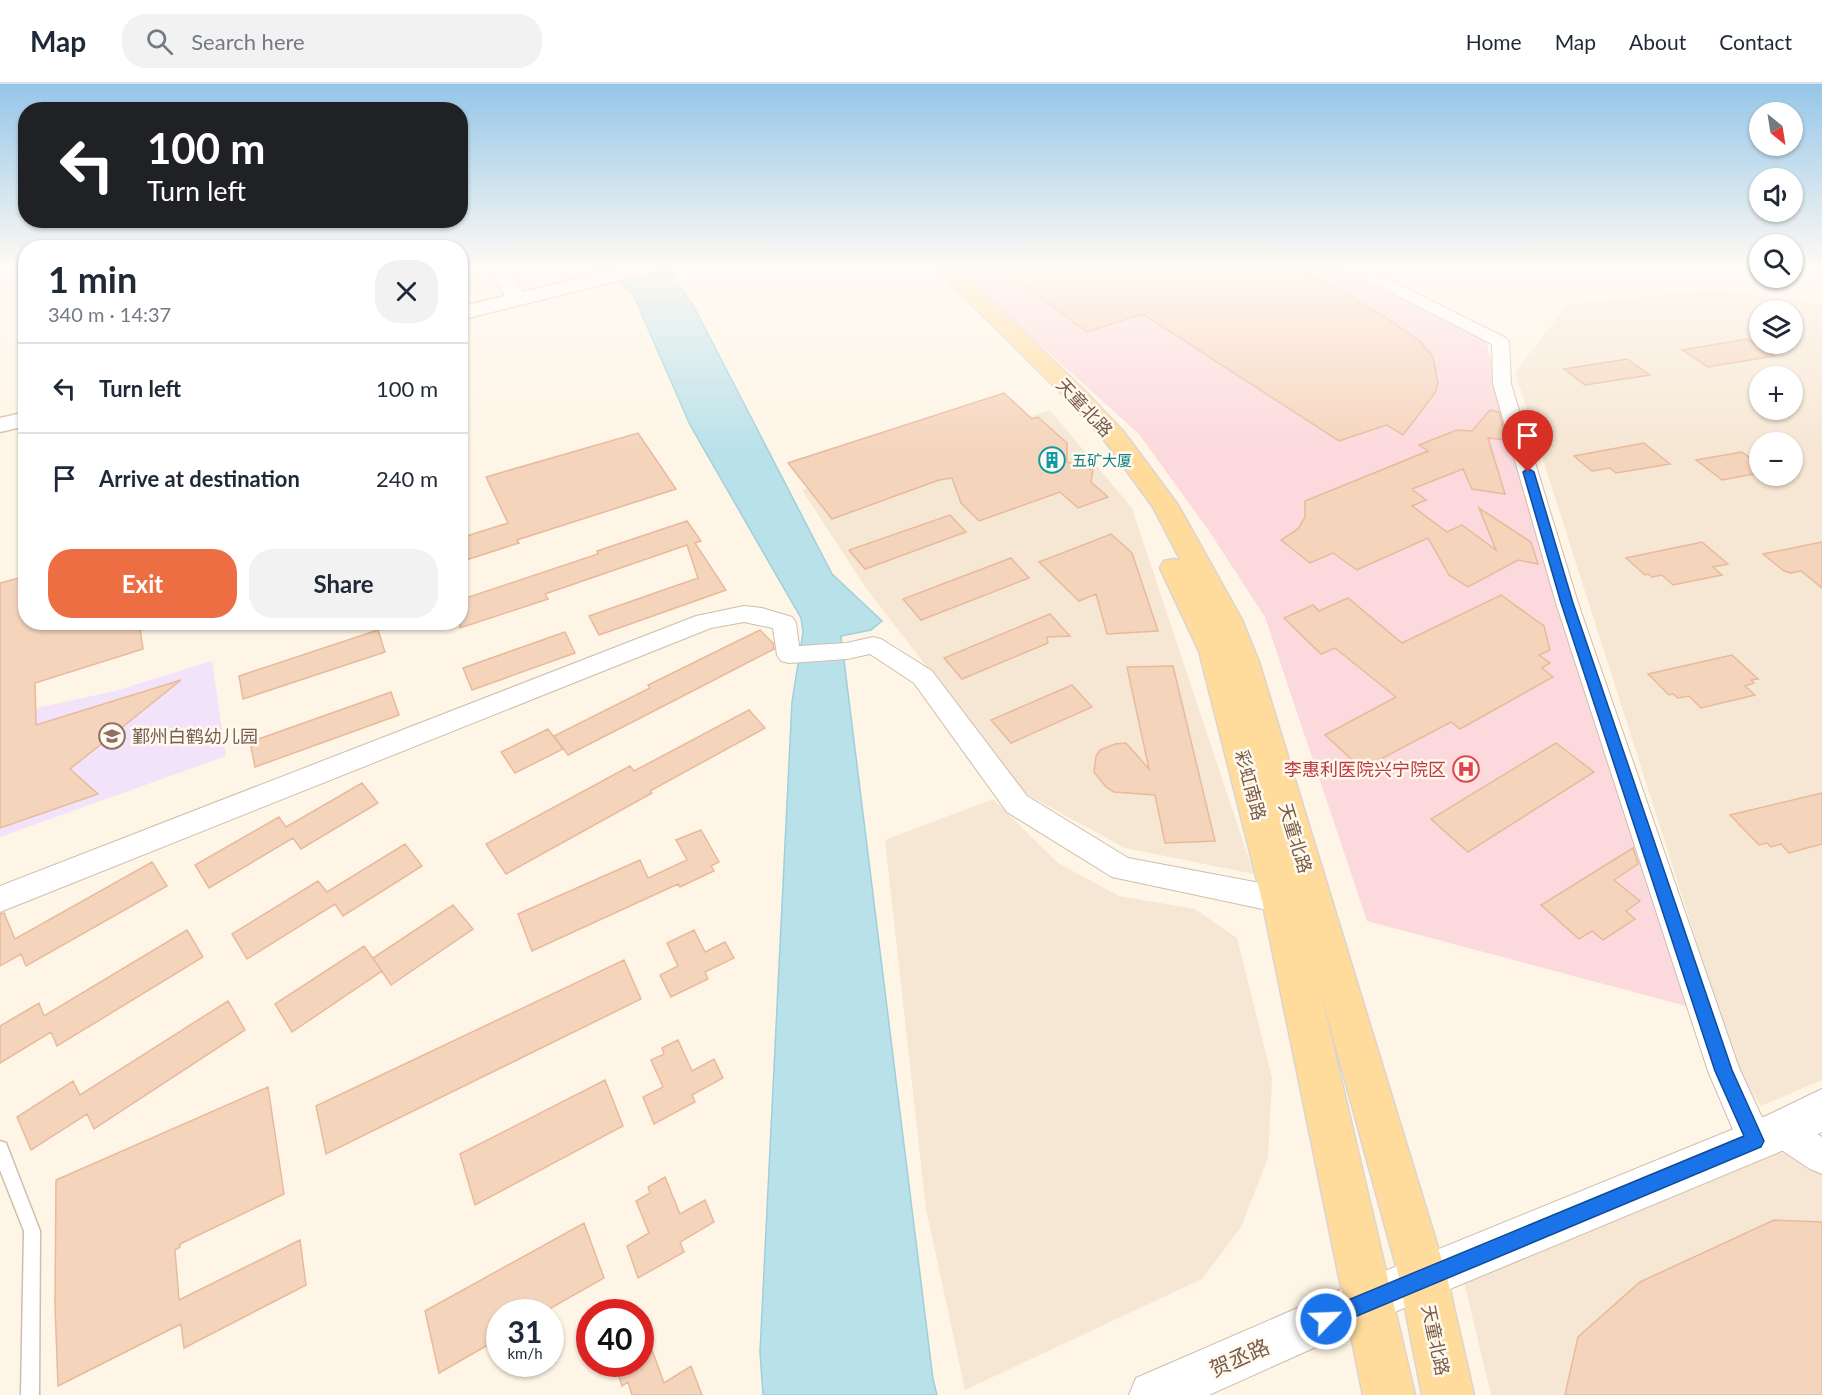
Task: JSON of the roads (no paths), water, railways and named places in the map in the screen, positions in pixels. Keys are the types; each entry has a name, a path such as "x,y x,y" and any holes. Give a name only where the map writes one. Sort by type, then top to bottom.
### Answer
{"main road":[{"name":"彩虹南路","path":"986,327 1098,441 1143,507 1214,651 1281,900 1389,1395"},
{"name":"天童北路","path":"1006,327 1074,393 1114,436 1165,505 1227,620 1244,662 1309,878 1424,1277 1448,1395"},
{"path":"0,416 18,412"},
{"path":"0,425 18,421"}],"street":[{"path":"1470,327 1500,342 1502,384 1567,603 1724,1071 1768,1135 1822,1157"},
{"path":"0,899 704,622 735,614 759,614 784,622 789,655 847,651 873,645 923,677 1017,804 1122,869 1281,900"},
{"name":"贺丞路","path":"1153,1395 1369,1300 1768,1135 1822,1110"}],"lane":[{"path":"0,1149 32,1231 30,1395"}],"water":[{"path":"647,327 704,327 832,574 882,621 871,630 841,636 933,1379 937,1395 763,1395 760,1352 792,702 803,632 801,618 690,425"}],"place":[{"name":"五矿大厦","path":"1052,460"},
{"name":"鄞州白鹤幼儿园","path":"112,736"},
{"name":"李惠利医院兴宁院区","path":"1466,769"}]}
